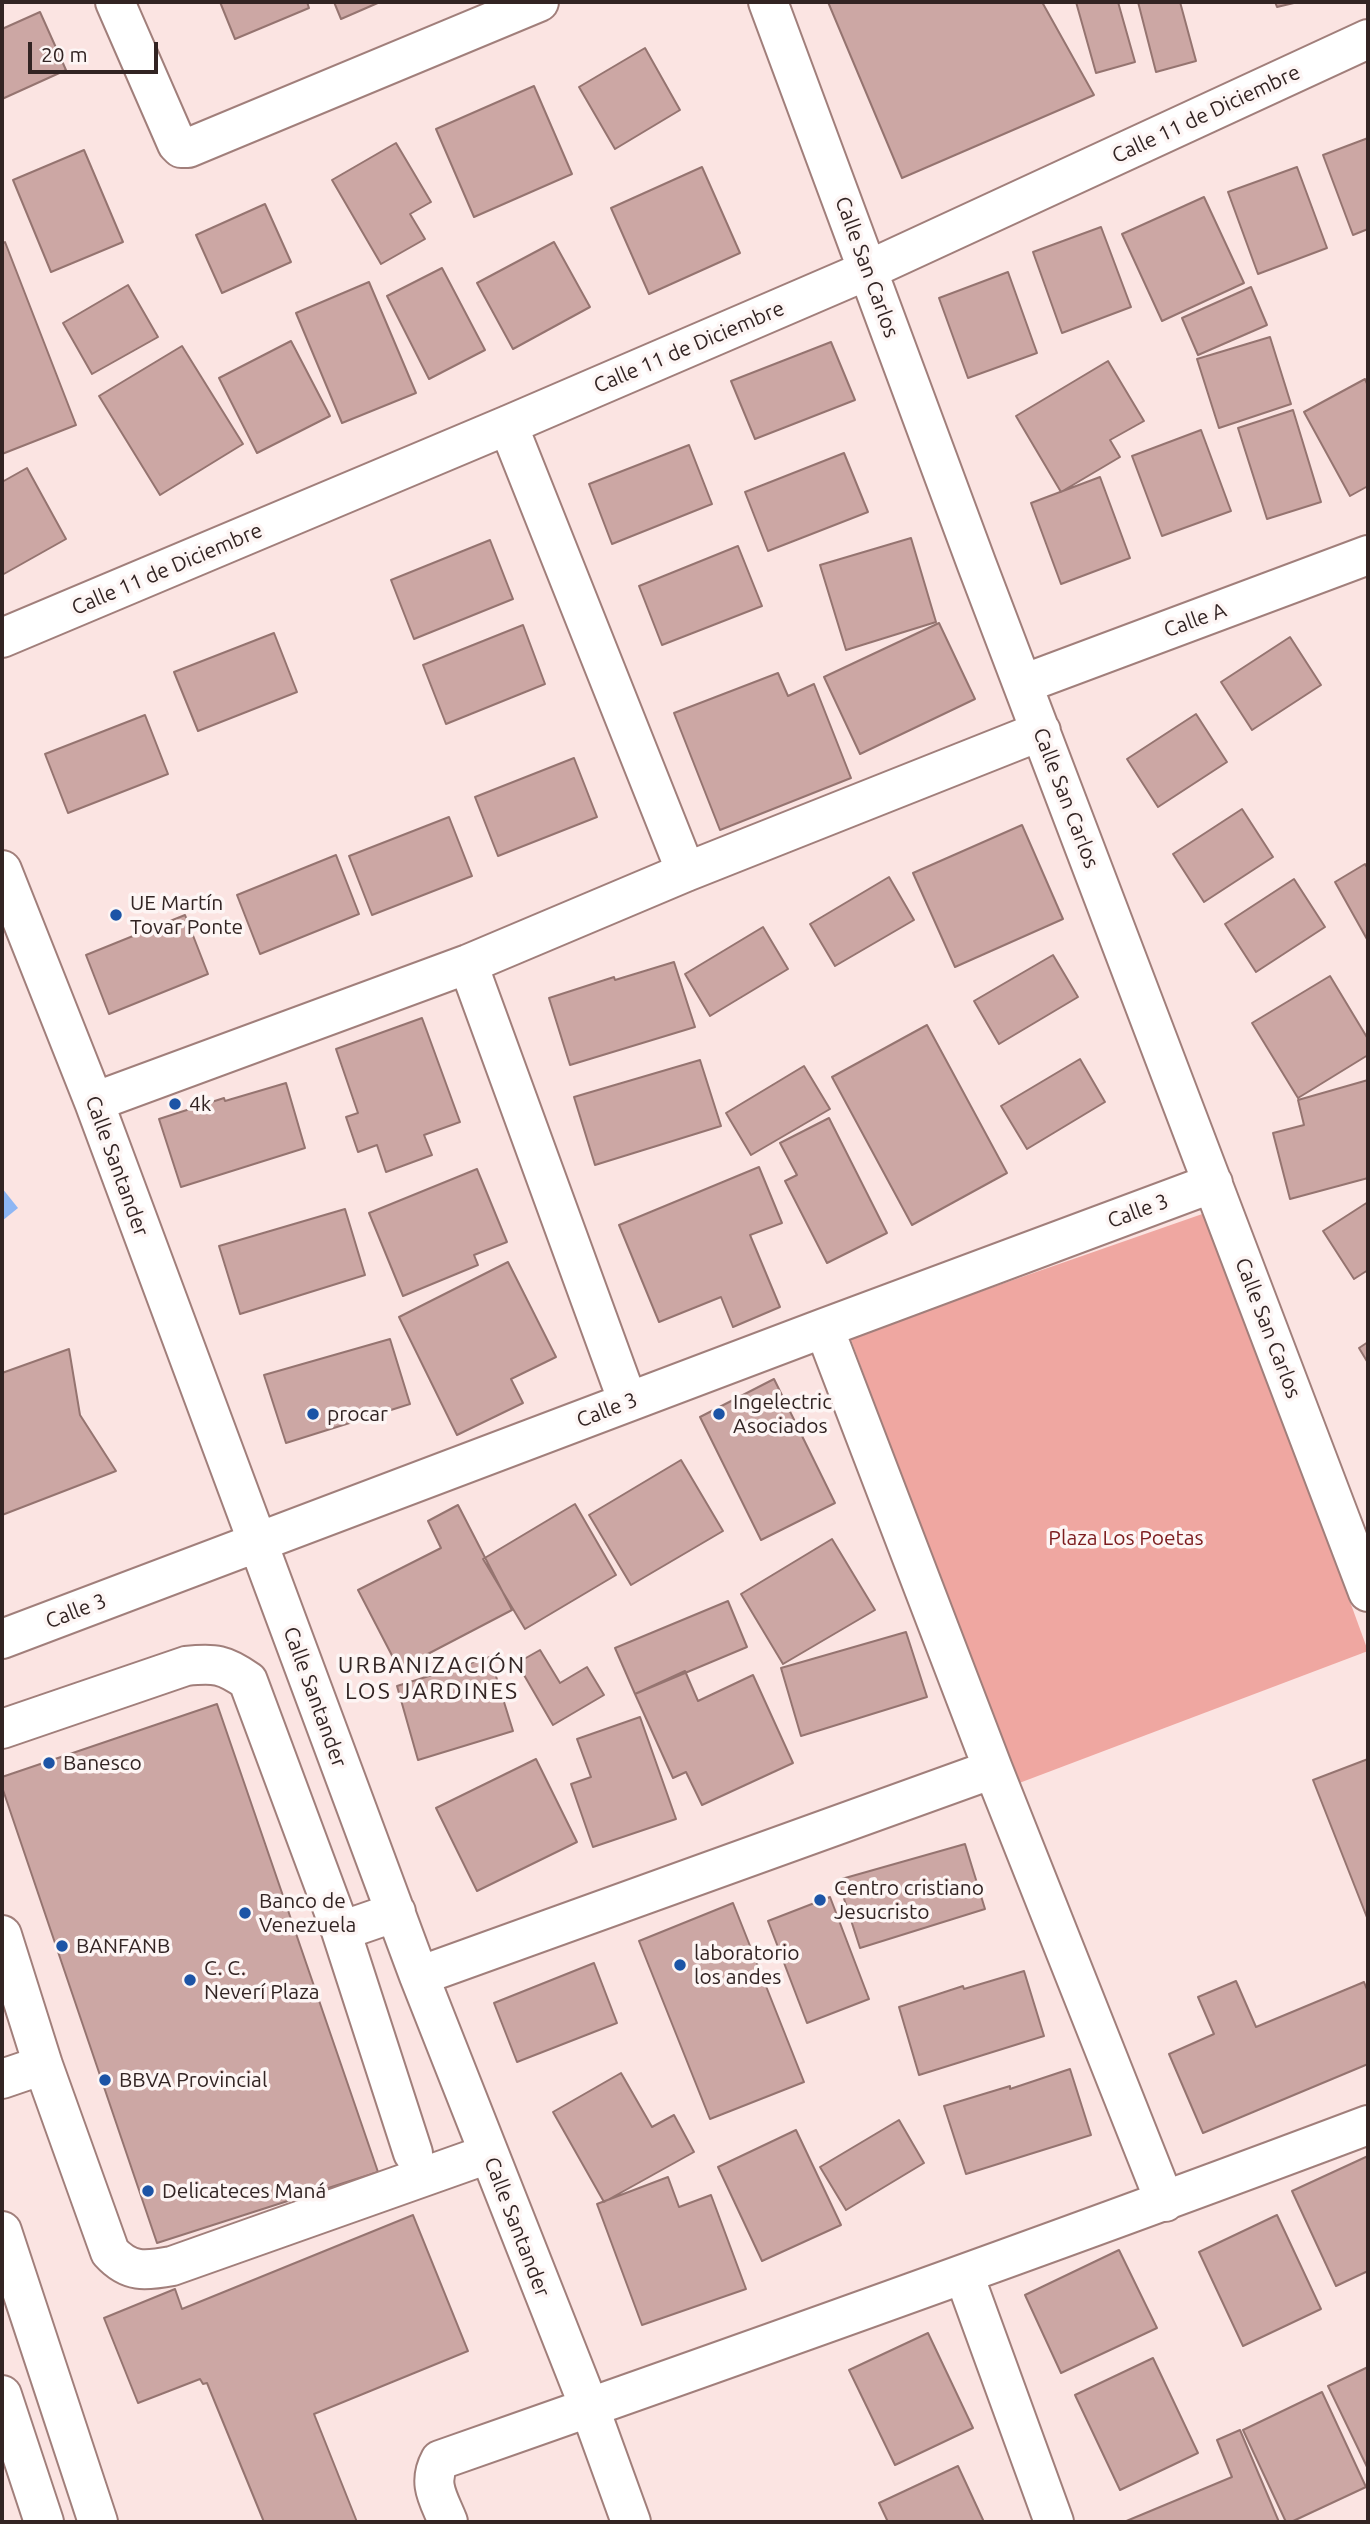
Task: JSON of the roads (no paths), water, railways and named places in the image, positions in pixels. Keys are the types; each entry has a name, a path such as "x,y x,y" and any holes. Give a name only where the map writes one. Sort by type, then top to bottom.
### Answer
{"street":[{"path":"116,2 177,144 181,148 188,148 539,2"},
{"name":"Calle San Carlos","path":"768,2 1023,684 1368,1592"},
{"name":"Calle 11 de Diciembre","path":"2,638 868,270 1368,39"},
{"path":"508,425 686,872"},
{"name":"Calle A","path":"1023,684 1368,555"},
{"path":"94,1102 468,964 686,872 1041,731"},
{"name":"Calle Santander","path":"2,870 94,1102 419,1976 590,2409 631,2522"},
{"path":"468,964 628,1402"},
{"name":"Calle 3","path":"2,1639 1213,1183"},
{"path":"824,1328 993,1769 1165,2202"},
{"path":"2,1729 186,1666 212,1663 230,1668 248,1681 341,1931 413,2153"},
{"path":"419,1976 993,1769"},
{"path":"341,1931 396,1912"},
{"path":"2,1935 43,2065 110,2252 121,2264 145,2271 172,2266 488,2154"},
{"path":"2,2079 43,2065"},
{"path":"448,2522 433,2483 434,2472 440,2460 964,2275 1368,2125"},
{"path":"2,2231 98,2522"},
{"path":"964,2275 1054,2522"},
{"path":"2,2395 44,2522"}],"water":[{"path":"2,1188 18,1208 2,1221"}],"place":[{"name":"UE Martín Tovar Ponte","path":"116,915"},
{"name":"4k","path":"175,1104"},
{"name":"procar","path":"313,1414"},
{"name":"Ingelectric Asociados","path":"719,1414"},
{"name":"Banesco","path":"49,1763"},
{"name":"Centro cristiano Jesucristo","path":"820,1900"},
{"name":"Banco de Venezuela","path":"245,1913"},
{"name":"BANFANB","path":"62,1946"},
{"name":"laboratorio los andes","path":"680,1965"},
{"name":"C. C. Neverí Plaza","path":"190,1980"},
{"name":"BBVA Provincial","path":"105,2080"},
{"name":"Delicateces Maná","path":"148,2191"}],"district":[{"name":"URBANIZACIÓN LOS JARDINES","path":"432,1678"}],"park label":[{"name":"Plaza Los Poetas","path":"1126,1538"}]}
